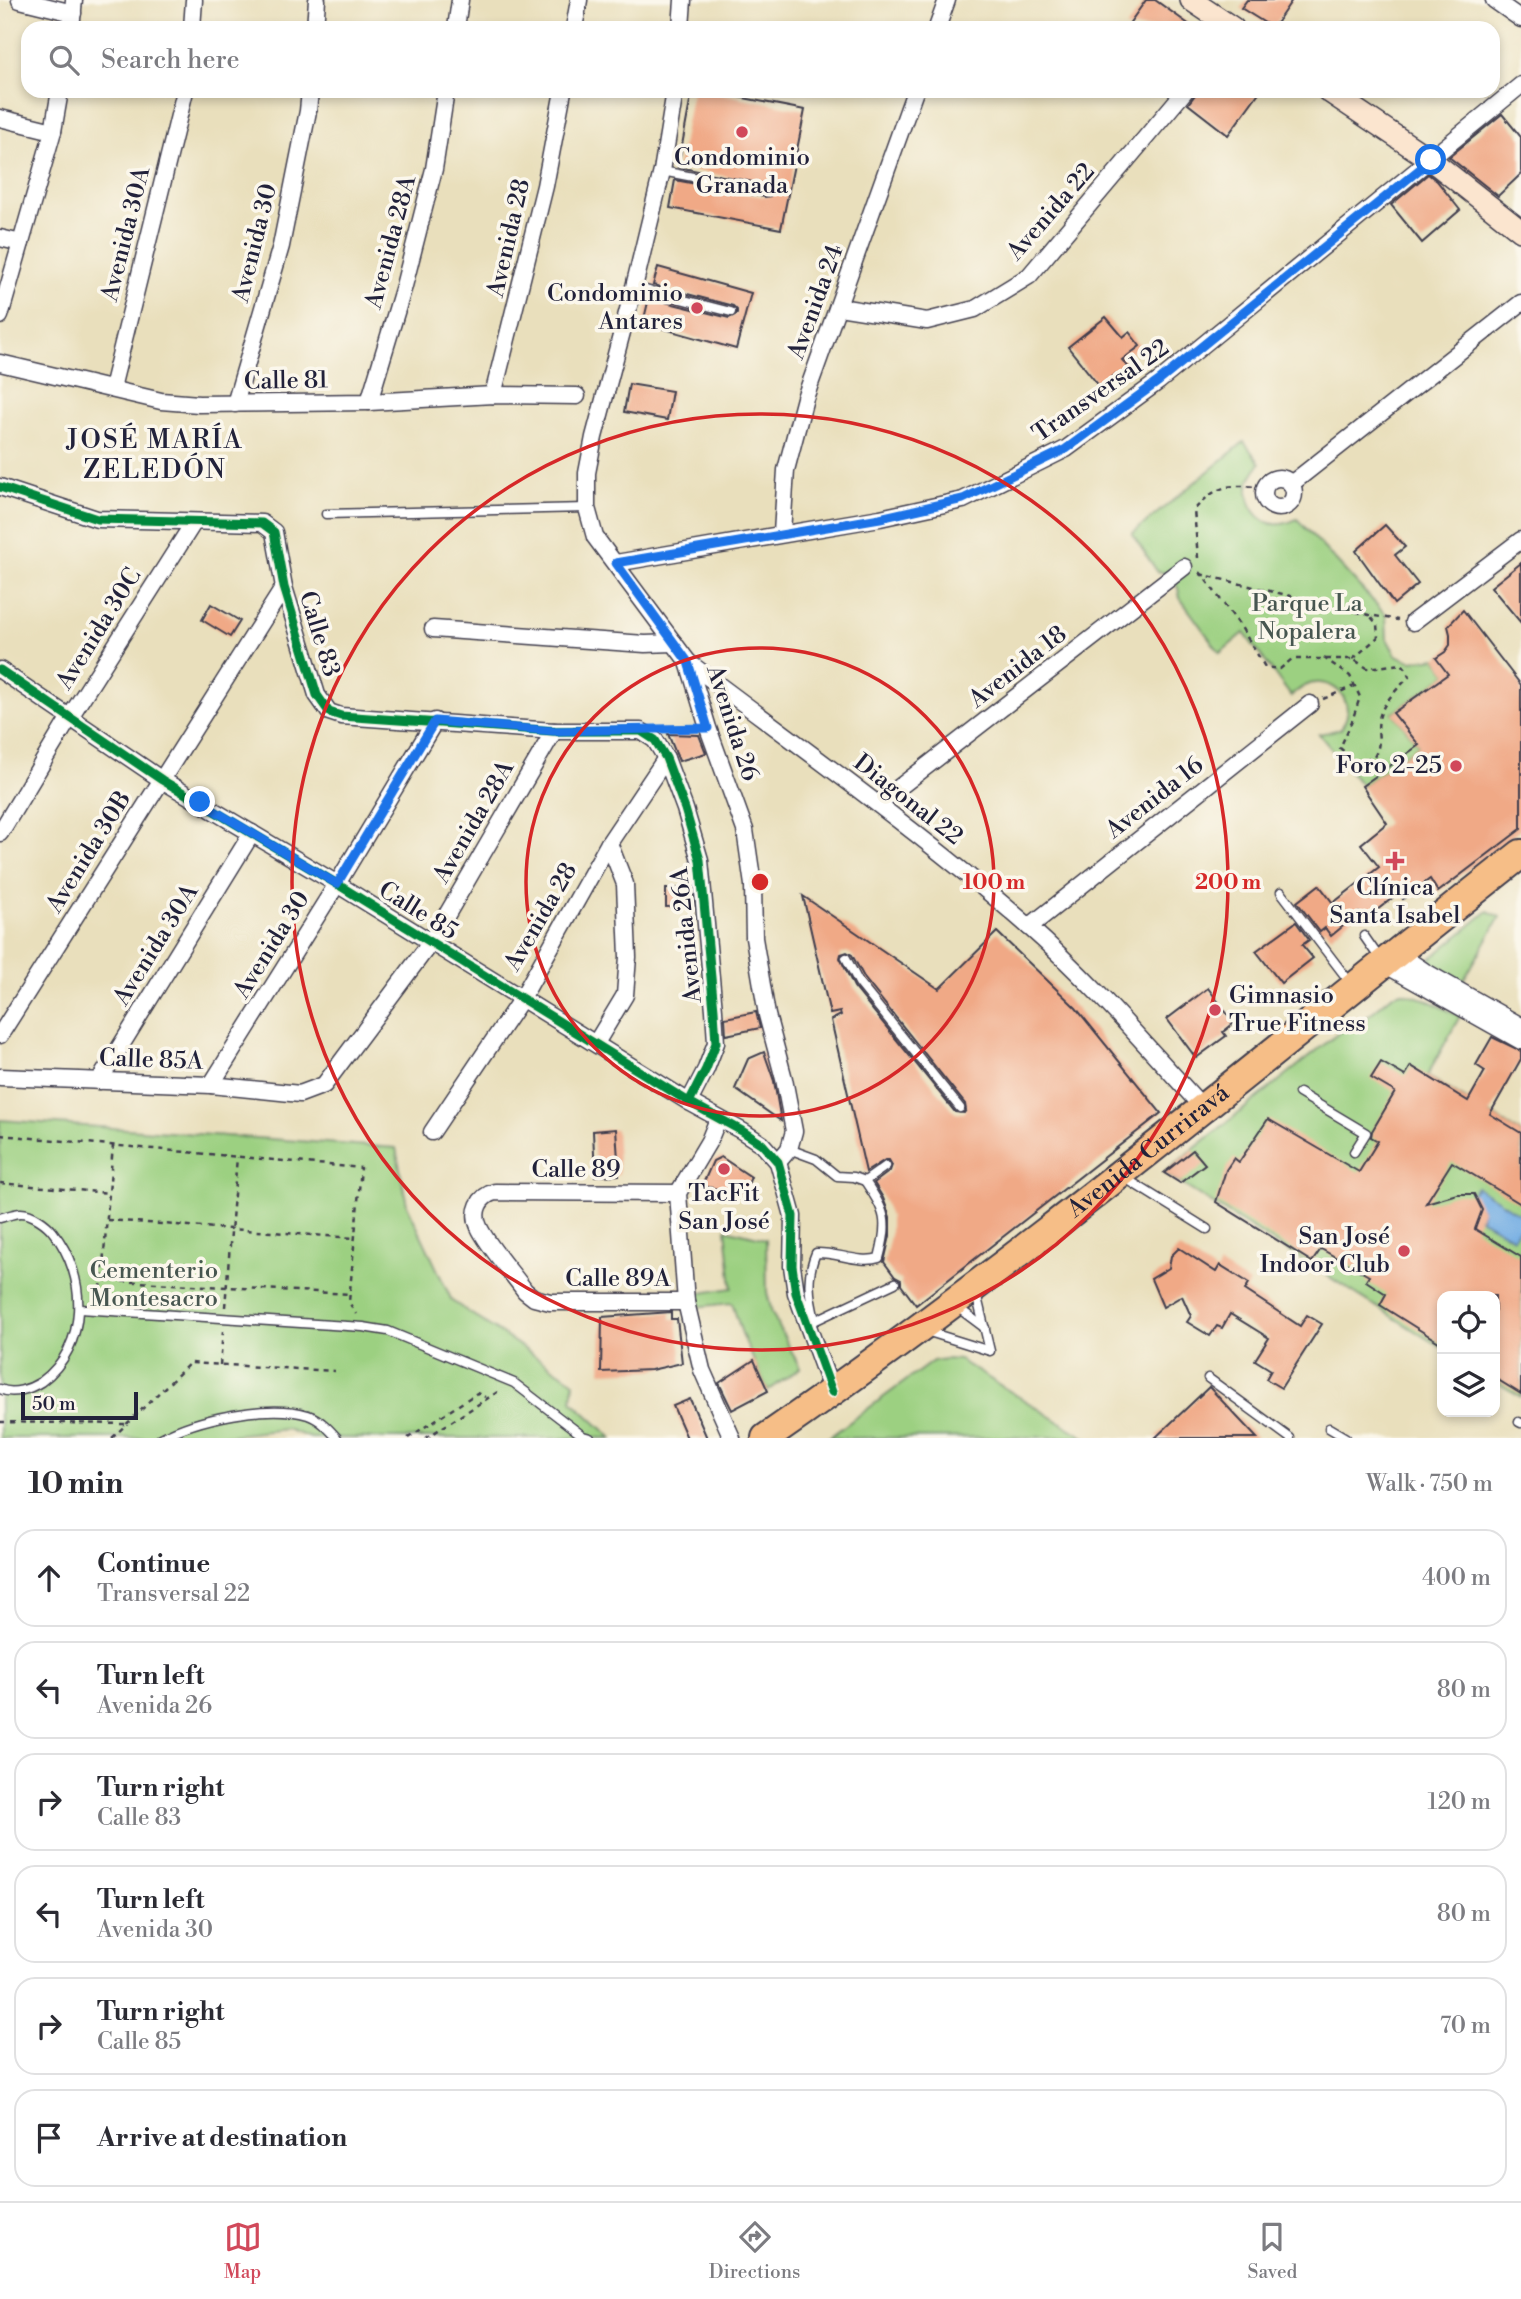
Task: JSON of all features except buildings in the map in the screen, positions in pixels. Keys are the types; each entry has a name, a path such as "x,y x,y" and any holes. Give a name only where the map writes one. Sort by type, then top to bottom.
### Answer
{"highway":[{"name":"Avenida Curriravá","path":"766,1438 975,1287 1204,1109 1521,854"}],"street":[{"path":"20,0 73,14"},
{"path":"192,21 194,0"},
{"path":"316,21 317,0"},
{"path":"457,21 460,0"},
{"path":"575,21 579,0"},
{"path":"682,21 683,0"},
{"path":"940,21 947,0"},
{"path":"1191,0 1222,21"},
{"path":"1494,0 1521,19"},
{"name":"Transversal 22","path":"616,563 880,518 963,499 1066,449 1159,381 1521,85"},
{"path":"0,316 53,131 59,98"},
{"name":"Avenida 30A","path":"112,388 183,98"},
{"name":"Avenida 30","path":"235,404 281,246 309,98"},
{"name":"Avenida 28A","path":"369,402 404,286 434,169 445,98"},
{"name":"Avenida 28","path":"493,394 545,186 561,98"},
{"name":"Avenida 26","path":"675,98 662,171 594,437 587,473 587,508 595,537 688,662 708,728 745,830 753,884 754,939 767,1015 794,1131 789,1149"},
{"name":"Avenida 24","path":"782,533 786,470 805,398 913,98"},
{"name":"Avenida 22","path":"839,307 927,321 975,309 1029,276 1179,98"},
{"path":"1338,98 1431,160 1521,232"},
{"path":"0,118 53,131"},
{"path":"0,238 21,243"},
{"path":"1290,484 1521,303"},
{"name":"Calle 81","path":"0,363 161,401 235,404 369,402 493,394 577,396"},
{"path":"1274,478 1283,478 1293,489 1292,499 1280,507 1267,502 1264,488 1274,478"},
{"name":"Calle 83","path":"0,487 97,519 261,523 274,532 284,587 317,695 329,712 341,716 554,731 641,731"},
{"name":"Avenida 30C","path":"0,833 194,522"},
{"path":"1413,622 1521,540"},
{"name":"Avenida 18","path":"879,803 1184,567"},
{"name":"Avenida 30B","path":"0,1035 284,587"},
{"path":"433,629 645,644 674,643"},
{"name":"Diagonal 22","path":"688,662 879,803 1029,927 1106,1003 1204,1109"},
{"name":"Calle 85","path":"0,670 162,780 337,884 689,1102 742,1130 762,1144 778,1162"},
{"name":"Avenida 16","path":"1029,927 1310,704"},
{"name":"Avenida 30","path":"211,1085 435,721"},
{"name":"Avenida 28A","path":"300,1094 324,1085 431,942 554,731"},
{"name":"Avenida 26A","path":"641,731 656,740 666,758 700,860 716,1042 689,1102"},
{"name":"Avenida 28","path":"432,1132 522,998 609,843 666,758"},
{"name":"Avenida 30A","path":"99,1081 252,833"},
{"path":"596,1043 625,995 628,957 625,884 609,843"},
{"path":"1390,958 1424,971 1499,1021 1521,1041"},
{"path":"1499,1021 1521,1026"},
{"name":"Calle 85A","path":"0,1077 211,1085 300,1094"},
{"path":"718,1119 709,1141 678,1193 686,1302 702,1370 732,1438"},
{"path":"789,1149 778,1162 793,1216 792,1266 796,1293 811,1322 832,1392"},
{"name":"Calle 89","path":"550,1302 534,1298 525,1291 479,1228 478,1204 486,1196 495,1192 678,1193"},
{"name":"Calle 89A","path":"550,1302 686,1302"}],"lane":[{"path":"662,171 766,191"},
{"path":"634,287 731,312"},
{"path":"326,514 587,508"},
{"path":"1281,892 1354,987"},
{"path":"1364,936 1390,958"},
{"path":"846,958 859,984 960,1108"},
{"path":"1299,1093 1366,1133 1354,1152"},
{"path":"789,1149 816,1159 837,1176 854,1177 864,1181 883,1210 885,1224 879,1258 870,1261 816,1252 810,1266 808,1294 811,1322 895,1283"},
{"path":"864,1181 886,1166"},
{"path":"1119,1175 1207,1229"},
{"path":"0,1218 23,1213 47,1224 63,1245 72,1267 78,1289 79,1309 75,1335 65,1356 51,1374 30,1389 0,1389"},
{"path":"919,1329 990,1351 975,1287"},
{"path":"952,1304 985,1328"},
{"path":"79,1309 363,1327 387,1331 514,1382 586,1437"},
{"path":"1208,1378 1290,1438"},
{"path":"161,1438 179,1428 214,1418 284,1411 309,1415 324,1423 337,1438"},
{"path":"1329,1428 1346,1438"}],"path":[{"path":"1264,488 1232,485 1208,495 1194,510 1200,574 1241,627 1265,667 1280,669 1292,659 1324,658 1353,659 1367,668 1402,664 1409,677 1396,690 1380,714 1380,747 1374,757 1355,761 1340,748 1360,697 1350,676 1324,658"},
{"path":"1200,574 1369,615 1413,622"},
{"path":"1353,659 1378,637 1377,624 1369,615"},
{"path":"1310,704 1354,686"},
{"path":"641,731 708,728"},
{"path":"0,1135 361,1168 349,1302 363,1327"},
{"path":"105,1311 102,1280 113,1145"},
{"path":"220,1365 237,1157"},
{"path":"0,1183 109,1194"},
{"path":"107,1220 354,1238"},
{"path":"102,1280 350,1294"},
{"path":"113,1438 190,1363 335,1371"},
{"path":"426,1438 486,1397 514,1382"},
{"path":"408,1438 477,1394 486,1397"},
{"path":"0,1422 127,1424"}],"green space":[{"name":"Parque La Nopalera","path":"1244,442 1260,463 1250,480 1248,490 1255,512 1266,522 1273,524 1285,524 1297,519 1386,615 1387,639 1396,655 1411,661 1436,658 1448,674 1393,713 1419,745 1362,786 1319,734 1341,729 1345,722 1347,706 1340,692 1328,684 1313,683 1291,696 1244,633 1220,653 1180,598 1170,574 1157,571 1132,534"},
{"path":"1488,911 1500,917 1461,985 1424,964"},
{"name":"San José Indoor Club","path":"1401,992 1427,1000 1460,1016 1427,1076 1521,1133 1521,1397 1500,1384 1500,1291 1437,1291 1437,1345 1164,1173 1346,1027 1351,1030 1393,995"},
{"name":"Cementerio Montesacro","path":"0,1120 396,1148 407,1205 452,1301 574,1382 572,1401 612,1438 311,1438 286,1429 205,1438 0,1438"},
{"path":"726,1229 766,1239 767,1292 772,1313 800,1368 768,1391 743,1337 732,1303 696,1307 695,1294 732,1288"},
{"path":"959,1360 1084,1437 828,1438 933,1361"}],"water":[{"path":"1477,1187 1521,1215 1521,1226 1513,1238 1480,1219 1482,1210 1470,1196"}],"cycle path":[{"path":"0,487 97,519 262,523 274,532 284,587 317,695 329,712 341,716 554,731 641,731 655,740 666,758 700,860 716,1043 689,1102"},
{"path":"0,670 162,780 762,1144 778,1162 793,1216 792,1266 796,1293 832,1392"}],"place":[{"name":"Condominio Granada","path":"742,132"},
{"name":"Condominio Antares","path":"697,308"},
{"name":"Foro 2-25","path":"1456,766"},
{"name":"Clínica Santa Isabel","path":"1395,861"},
{"name":"Gimnasio True Fitness","path":"1215,1010"},
{"name":"TacFit San José","path":"724,1169"},
{"name":"San José Indoor Club","path":"1404,1251"}],"district":[{"name":"JOSÉ MARÍA ZELEDÓN","path":"155,455"}],"route":[{"path":"200,802 337,884 435,721 554,731 708,728 688,662 616,563 880,518 963,499 1066,449 1159,381 1431,160"}]}
